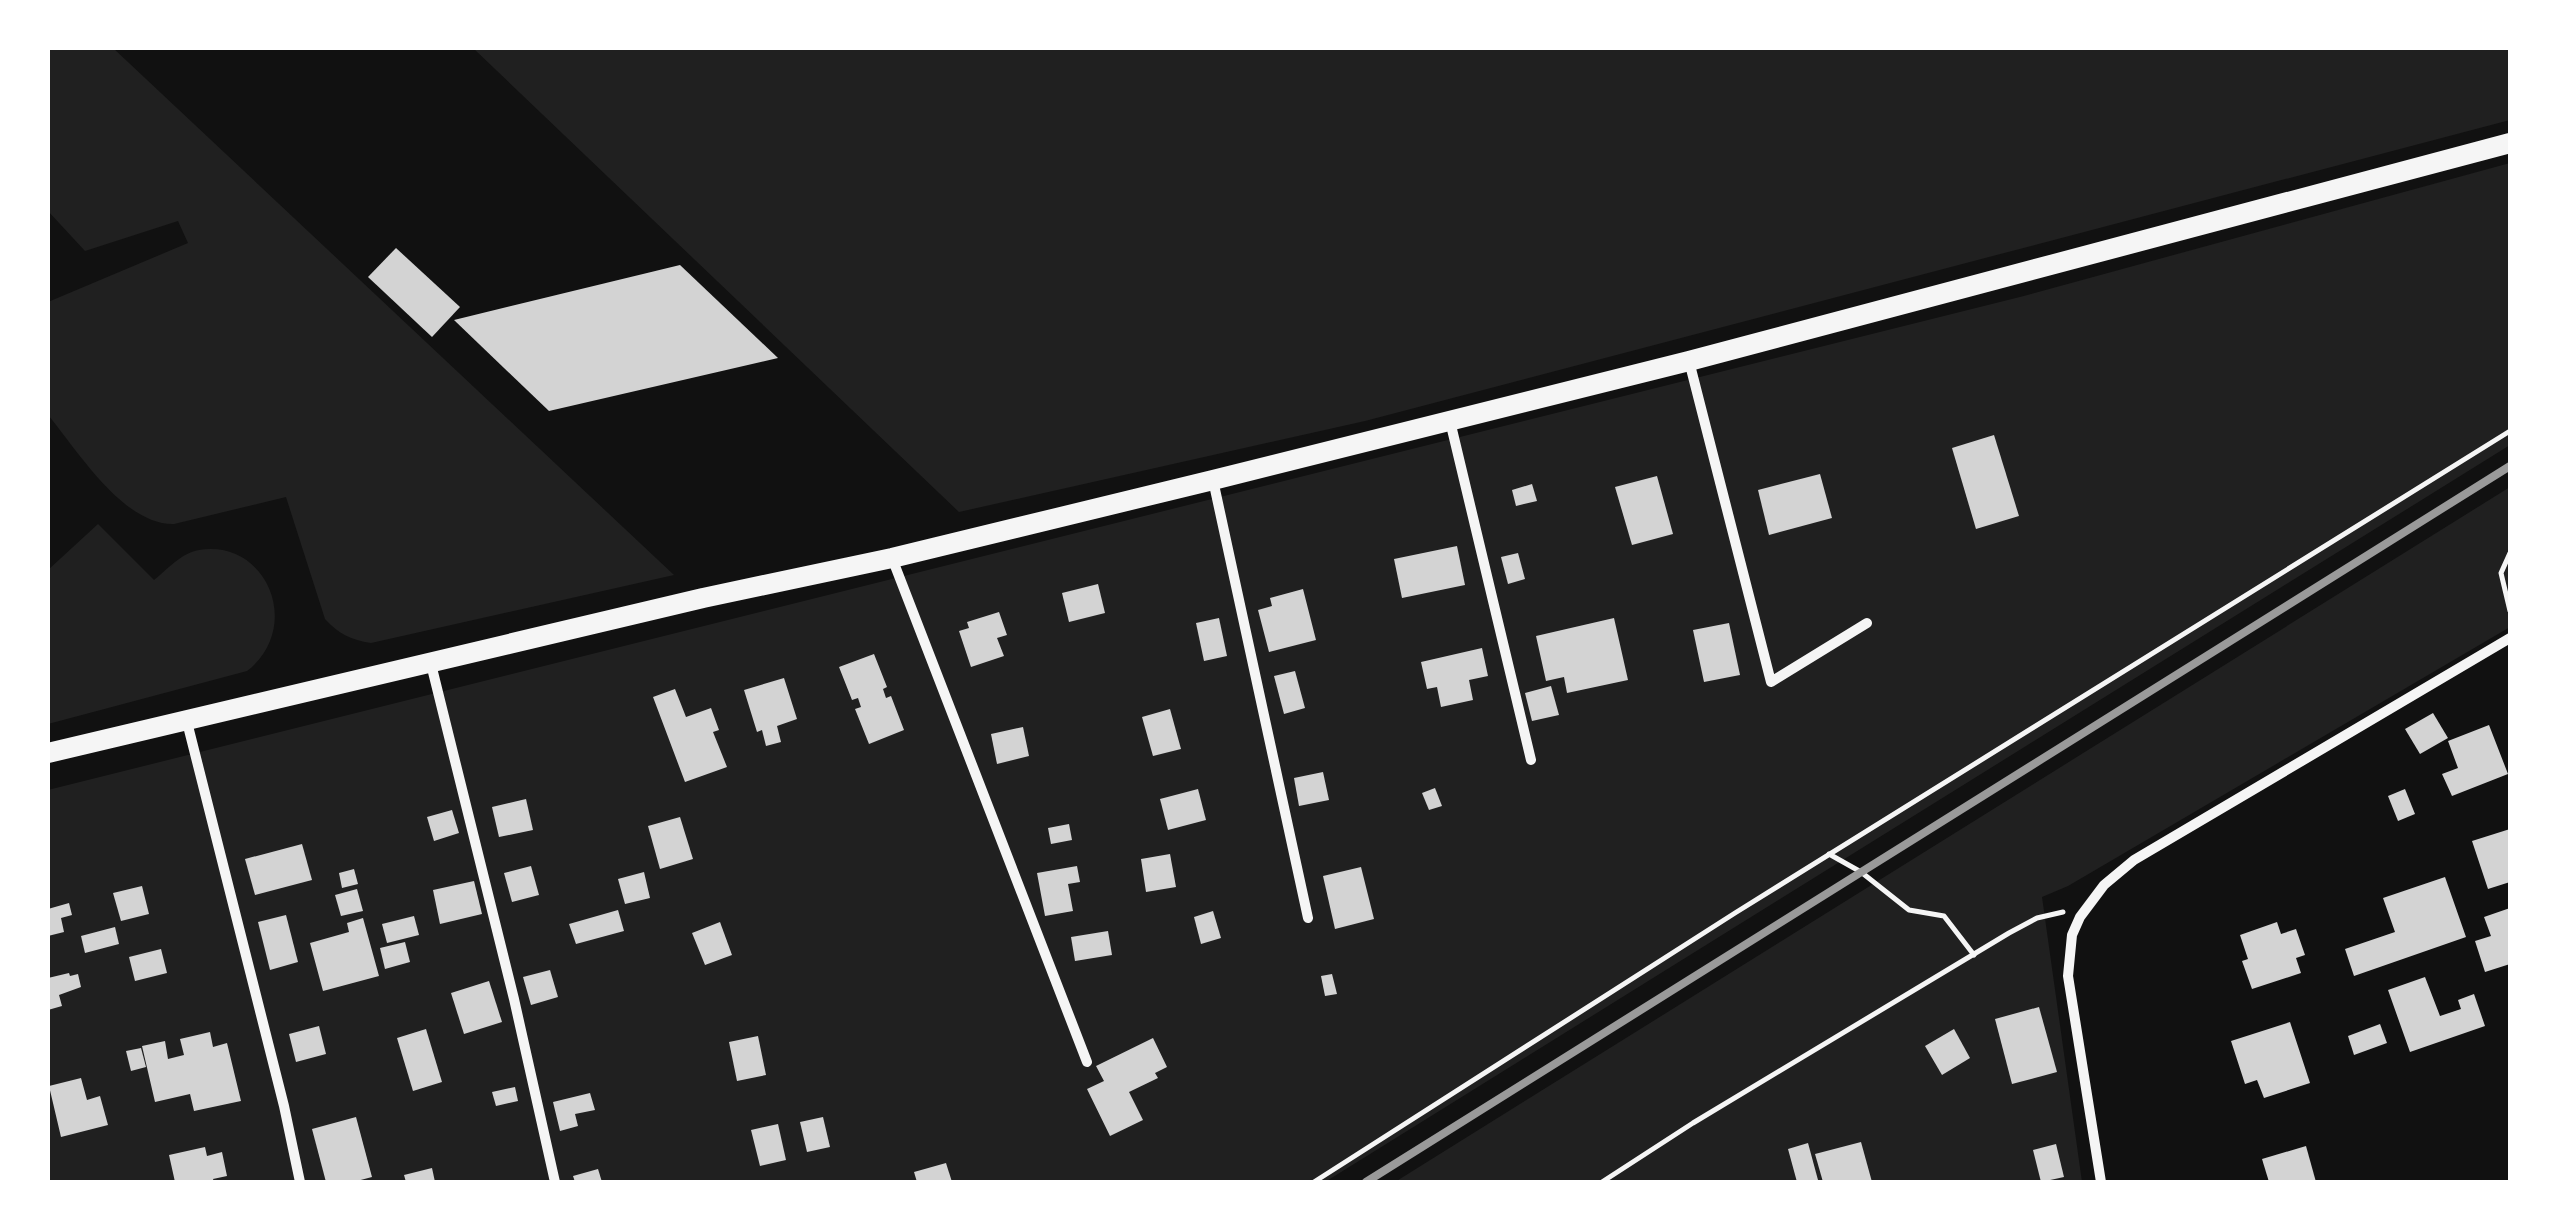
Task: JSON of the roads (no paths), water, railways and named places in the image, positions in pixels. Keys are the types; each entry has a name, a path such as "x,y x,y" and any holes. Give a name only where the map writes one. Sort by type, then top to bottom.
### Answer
{"main road":[{"path":"48,753 1213,480 1688,361 2510,142"}],"street":[{"path":"1688,361 1771,682 1867,623"},
{"path":"1450,421 1531,760"},
{"path":"1213,480 1308,918"},
{"path":"892,558 1087,1062"},
{"path":"2101,1182 2068,976 2072,935 2104,885 2134,860 2510,638"},
{"path":"431,664 555,1182"},
{"path":"188,722 300,1182"}],"railway":[{"path":"1366,1182 2510,466"}]}
